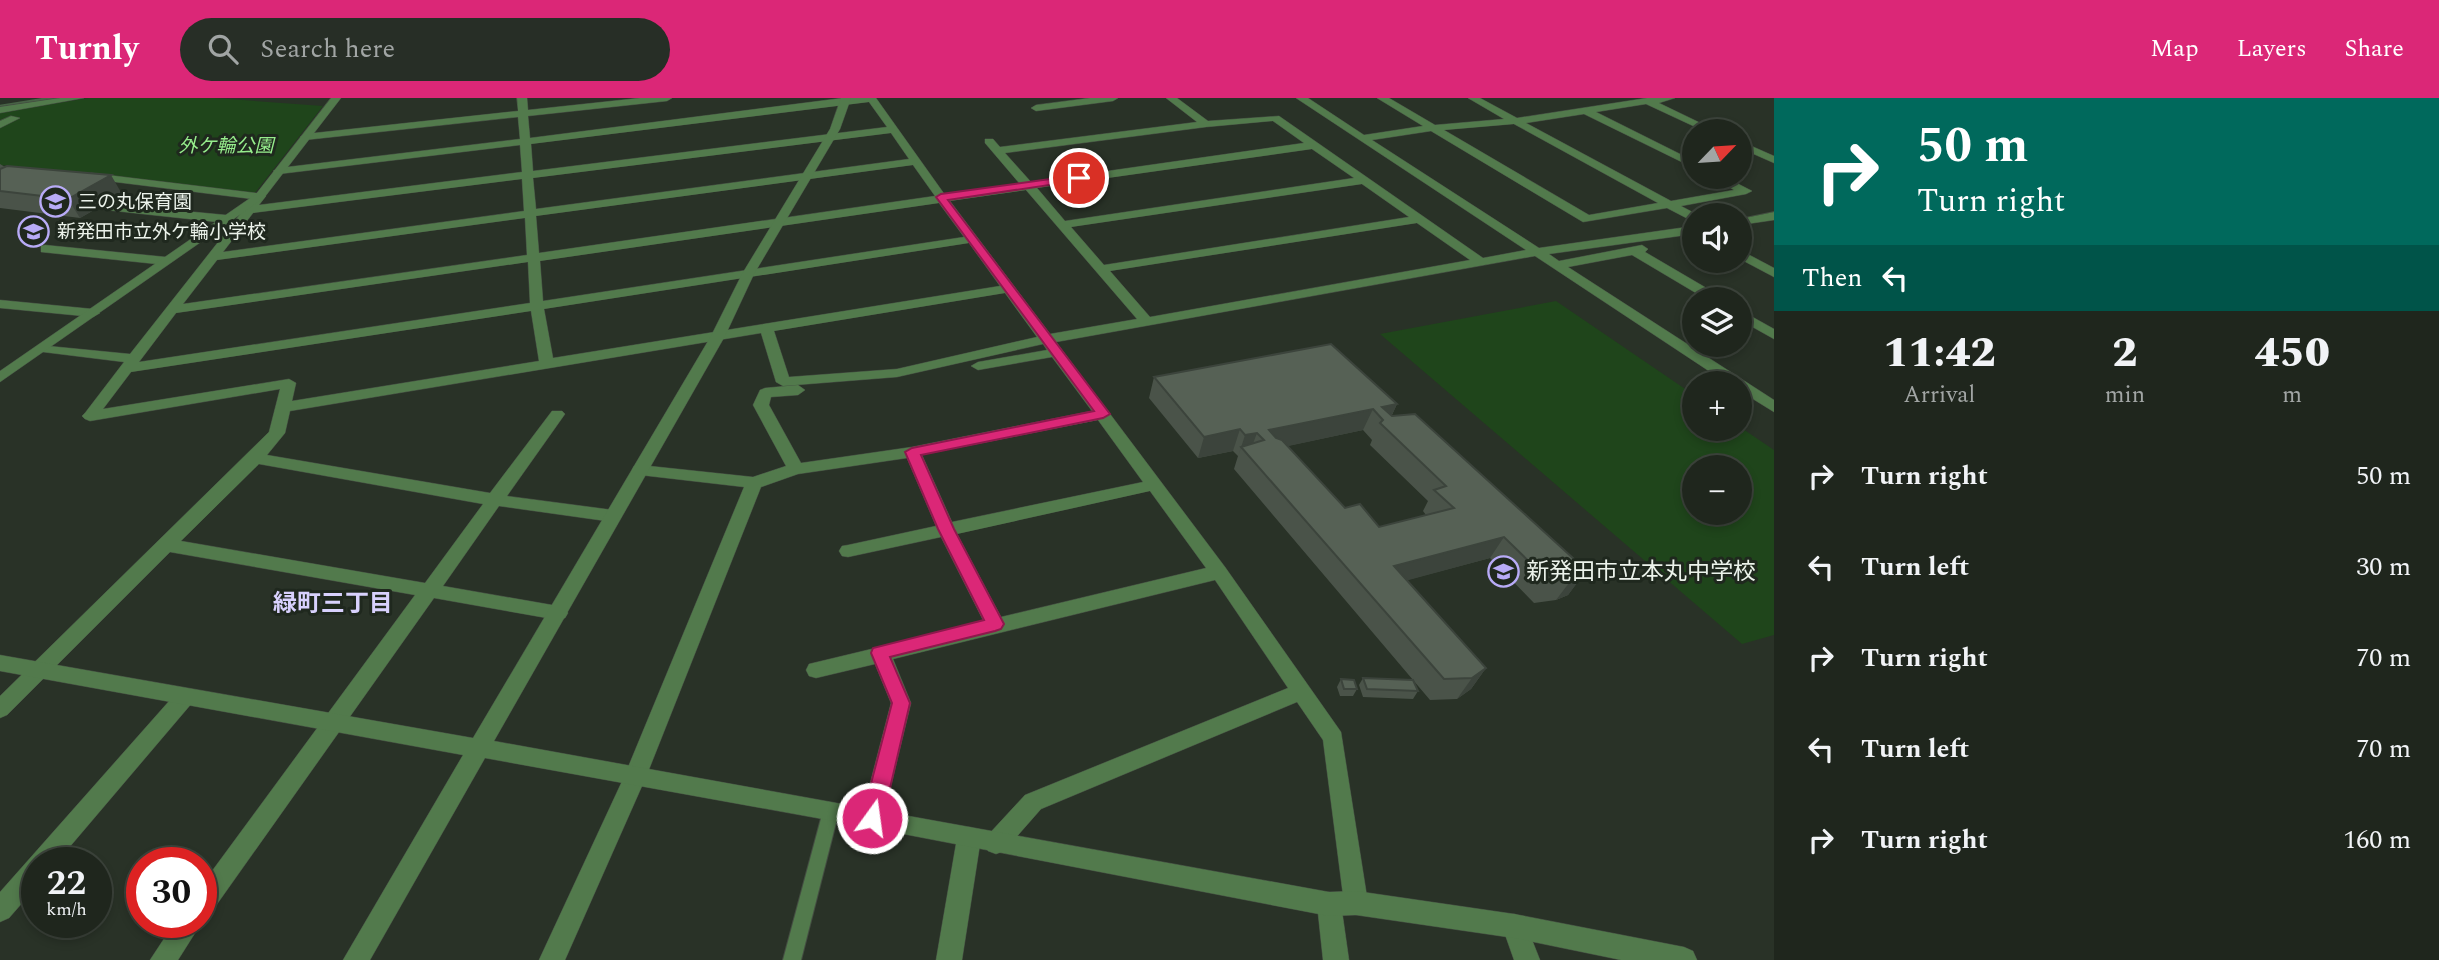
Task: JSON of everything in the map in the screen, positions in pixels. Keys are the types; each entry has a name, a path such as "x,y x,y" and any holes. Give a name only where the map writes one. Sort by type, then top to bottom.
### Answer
{"street":[{"path":"0,110 79,98"},
{"path":"0,709 255,458 277,433 289,383 90,416 336,98"},
{"path":"522,98 537,306 547,364"},
{"path":"306,137 667,98"},
{"path":"1036,107 1113,98"},
{"path":"1171,98 1206,124"},
{"path":"1301,98 1718,371"},
{"path":"1382,98 1587,219 1746,191 1742,189"},
{"path":"1473,98 1682,211"},
{"path":"1363,138 1433,128 1516,121 1670,98"},
{"path":"279,171 846,100 876,99 941,197 1219,572 1333,738 1356,903"},
{"path":"356,960 718,336 748,274 835,129 846,100"},
{"path":"1644,100 1686,119"},
{"path":"1586,111 1682,159"},
{"path":"0,125 15,118"},
{"path":"1146,321 993,146 1275,118 1481,262"},
{"path":"248,210 895,129"},
{"path":"171,310 1314,145"},
{"path":"1752,150 1774,160"},
{"path":"212,257 916,161"},
{"path":"80,176 260,196"},
{"path":"1061,225 1364,180"},
{"path":"0,378 260,196"},
{"path":"110,208 226,219"},
{"path":"1752,220 1774,216"},
{"path":"1100,269 1419,219"},
{"path":"1752,229 1774,225"},
{"path":"766,328 783,382 897,373 1046,339 1146,321 1481,262 1682,232"},
{"path":"43,348 128,364 537,306 973,239"},
{"path":"1558,265 1682,241"},
{"path":"45,249 166,261"},
{"path":"1633,250 1695,287"},
{"path":"1752,261 1774,273"},
{"path":"285,407 1009,288"},
{"path":"0,304 93,313"},
{"path":"1752,321 1774,335"},
{"path":"796,469 761,405 765,393 895,380 1057,352"},
{"path":"1752,393 1774,407"},
{"path":"217,884 557,414"},
{"path":"640,470 754,483 796,469 912,452 1103,414"},
{"path":"912,452 946,529 995,624"},
{"path":"255,458 495,500 613,516"},
{"path":"552,960 635,777 754,483"},
{"path":"848,551 1153,485"},
{"path":"167,545 558,612"},
{"path":"816,670 995,624 1219,572"},
{"path":"872,818 901,703 880,653"},
{"path":"0,663 872,818 1329,904 1356,903 1514,926 1684,960"},
{"path":"996,843 1033,802 1303,691"},
{"path":"55,847 185,697"},
{"path":"949,960 969,838"},
{"path":"0,910 21,886"},
{"path":"1329,904 1336,960"},
{"path":"1514,926 1527,960"},
{"path":"163,960 179,938"}],"lane":[{"path":"792,960 831,811"}],"green space":[{"name":"外ケ輪公園","path":"89,98 215,98 323,106 254,194 0,165 0,112"},
{"path":"1556,301 1682,387 1682,441 1752,441 1752,435 1774,450 1774,635 1742,644 1380,334"}],"building":[{"path":"7,166 111,175 68,199 0,191 0,169"},
{"path":"1331,344 1397,404 1382,407 1392,416 1415,414 1586,570 1584,574 1572,579 1549,581 1504,537 1394,566 1486,668 1472,678 1444,679 1241,447 1264,440 1257,433 1245,435 1240,429 1204,437 1154,377","holes":["1373,409 1383,420 1380,423 1446,486 1434,490 1454,508 1379,527 1360,504 1345,508 1282,440 1269,430"]},
{"path":"1363,678 1413,680 1418,691 1367,689"},
{"path":"1341,679 1354,680 1357,689 1344,689"}],"waterway":[{"path":"0,107 56,98"}],"place":[{"name":"三の丸保育園","path":"55,201"},
{"name":"新発田市立外ケ輪小学校","path":"34,231"},
{"name":"新発田市立本丸中学校","path":"1503,571"}],"district":[{"name":"緑町三丁目","path":"333,603"}],"route":[{"path":"872,818 901,703 880,653 995,624 946,529 912,452 1103,414 941,197 1079,178"}]}
